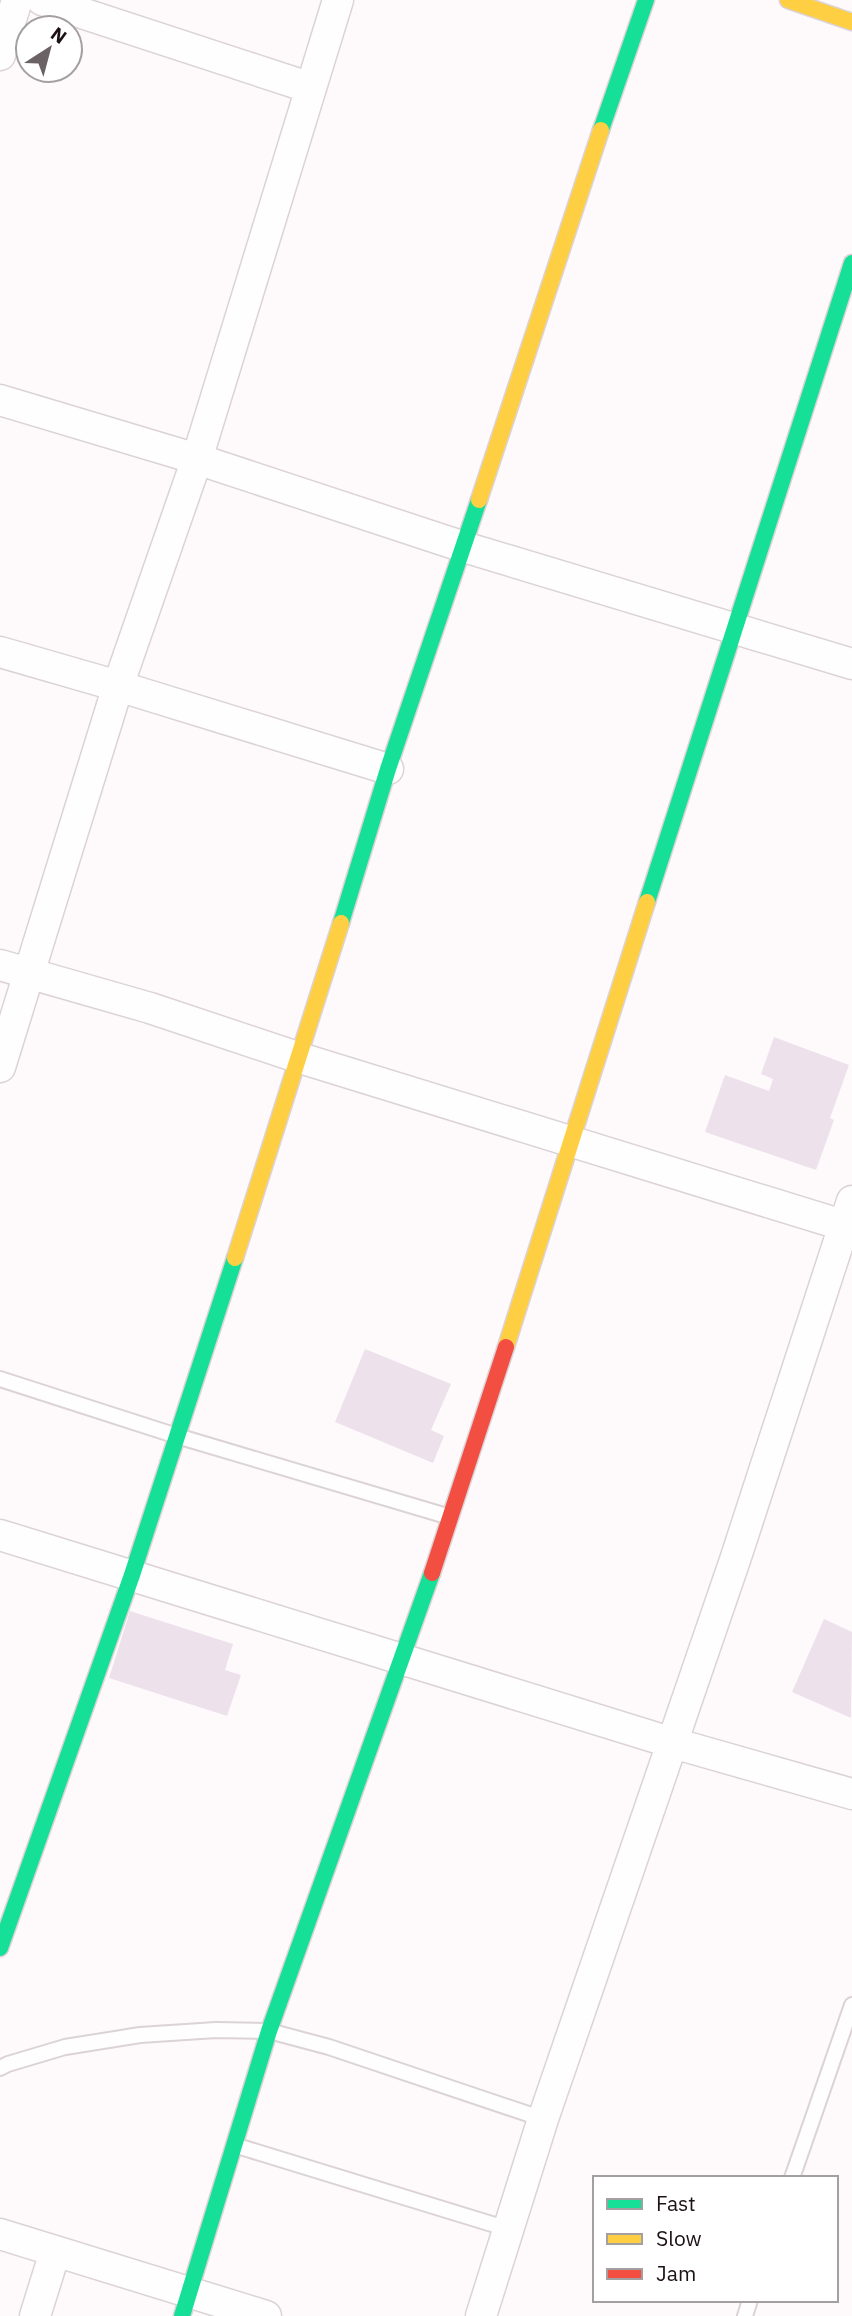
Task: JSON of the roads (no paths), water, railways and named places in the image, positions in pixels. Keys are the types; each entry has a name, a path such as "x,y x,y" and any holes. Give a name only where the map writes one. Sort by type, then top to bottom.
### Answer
{"street":[{"path":"0,55 17,0"},
{"path":"42,0 311,88"},
{"path":"0,1067 14,969 118,686 197,459 338,0"},
{"path":"0,1948 132,1575 300,1058 388,769 646,0"},
{"path":"788,0 852,22"},
{"path":"186,2304 269,2031 403,1660 451,1517 573,1142 733,628 852,264"},
{"path":"0,400 197,459 464,547 852,664"},
{"path":"0,652 388,769"},
{"path":"14,969 150,1008 300,1058 573,1142 849,1219 543,2119 481,2316"},
{"path":"0,1535 673,1743 852,1794"},
{"path":"0,2234 55,2252 186,2304 266,2316"},
{"path":"35,2316 55,2252"}],"lane":[{"path":"0,1379 177,1436 451,1517"},
{"path":"793,2176 852,2005"},
{"path":"0,2068 65,2047 140,2035 216,2030 269,2031 329,2046 543,2119"},
{"path":"233,2145 508,2229"}]}
